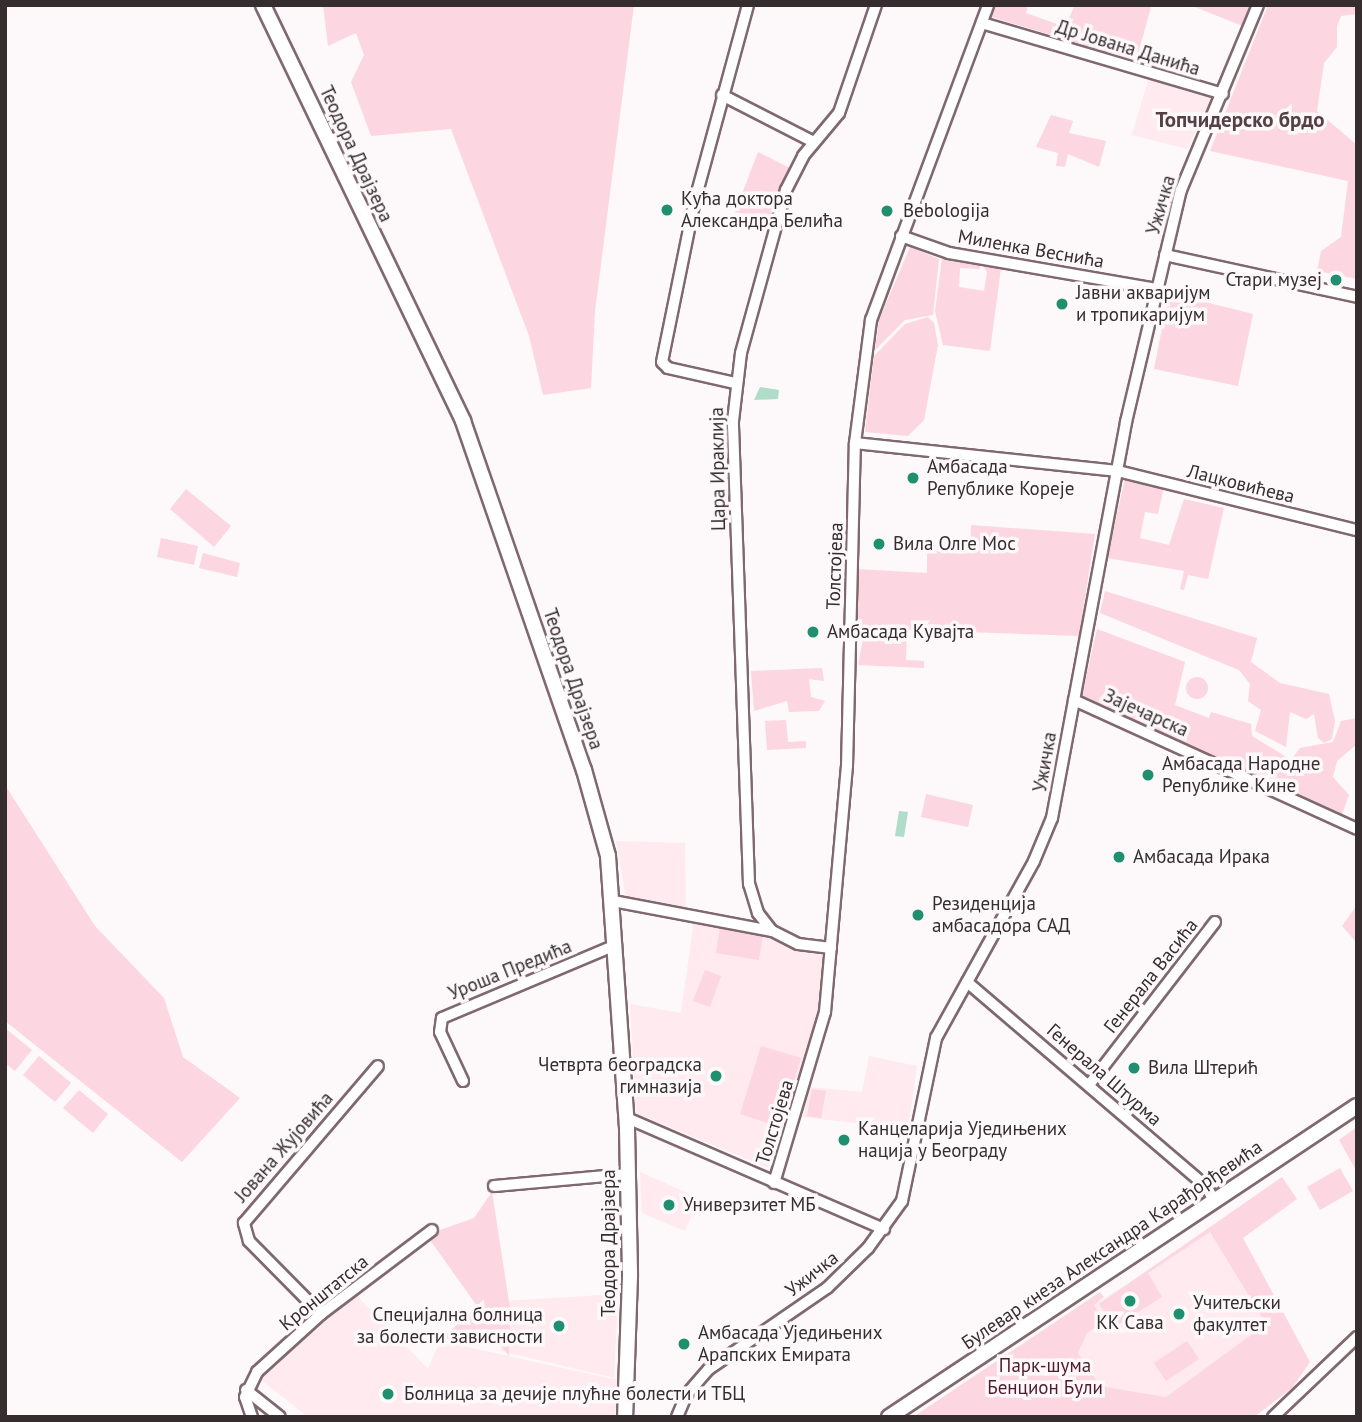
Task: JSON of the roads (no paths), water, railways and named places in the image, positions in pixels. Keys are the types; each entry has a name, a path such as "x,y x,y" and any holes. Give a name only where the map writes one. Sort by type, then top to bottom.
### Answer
{"main road":[{"name":"Теодора Драјзера","path":"264,5 463,421 584,770 608,856 616,945 628,1174 625,1417"},
{"name":"Булевар кнеза Александра Карађорђевића","path":"889,1417 1357,1106"}],"street":[{"name":"Цара Ираклија","path":"748,5 695,200 662,362 668,368 735,383 748,884 758,913 772,931"},
{"path":"735,383 786,190 814,142 839,113 876,5"},
{"name":"Толстојева","path":"774,1183 821,1030 831,948 847,766 855,443 872,320 988,5"},
{"name":"Ужичка","path":"677,1417 687,1394 709,1369 827,1288 884,1229 905,1189 932,1049 1048,830 1118,471 1181,190 1258,5"},
{"name":"Др Јована Данића","path":"982,23 1223,94"},
{"path":"722,95 814,142"},
{"name":"Миленка Веснића","path":"901,236 949,253 1158,289"},
{"path":"1165,255 1357,297"},
{"name":"Лацковићева","path":"855,443 1118,471 1357,530"},
{"name":"Зајечарска","path":"1073,700 1357,829"},
{"path":"613,901 772,931 798,944 831,948"},
{"name":"Генерала Васића","path":"1089,1085 1215,922"},
{"name":"Уроша Предића","path":"463,1081 440,1032 442,1018 616,945"},
{"name":"Генерала Штурма","path":"967,982 1207,1187 1213,1200"},
{"name":"Јована Жујовића","path":"321,1314 248,1241 244,1223 378,1066"},
{"path":"626,1118 884,1229"},
{"path":"494,1186 628,1174"},
{"name":"Кронштатска","path":"246,1390 266,1363 321,1314 432,1230"},
{"path":"1273,1417 1357,1337"},
{"path":"246,1390 252,1417"},
{"path":"246,1390 281,1417"}],"place":[{"name":"Кућа доктора Александра Белића","path":"667,210"},
{"name":"Bebologija","path":"887,211"},
{"name":"Стари музеј","path":"1336,280"},
{"name":"Јавни акваријум и тропикаријум","path":"1062,304"},
{"name":"Амбасада Републике Кореје","path":"913,478"},
{"name":"Вила Олге Мос","path":"879,544"},
{"name":"Амбасада Кувајта","path":"813,632"},
{"name":"Амбасада Народне Републике Кине","path":"1148,775"},
{"name":"Амбасада Ирака","path":"1119,857"},
{"name":"Резиденција амбасадора САД","path":"918,915"},
{"name":"Вила Штерић","path":"1134,1068"},
{"name":"Четврта београдска гимназија","path":"716,1076"},
{"name":"Канцеларија Уједињених нација у Београду","path":"844,1140"},
{"name":"Универзитет МБ","path":"669,1205"},
{"name":"КК Сава","path":"1130,1301"},
{"name":"Учитељски факултет","path":"1179,1314"},
{"name":"Специјална болница за болести зависности","path":"559,1326"},
{"name":"Амбасада Уједињених Арапских Емирата","path":"684,1344"},
{"name":"Болница за дечије плућне болести и ТБЦ","path":"388,1394"}],"district":[{"name":"Топчидерско брдо","path":"1240,120"}],"park label":[{"name":"Парк-шума Бенцион Були","path":"1045,1377"}]}
